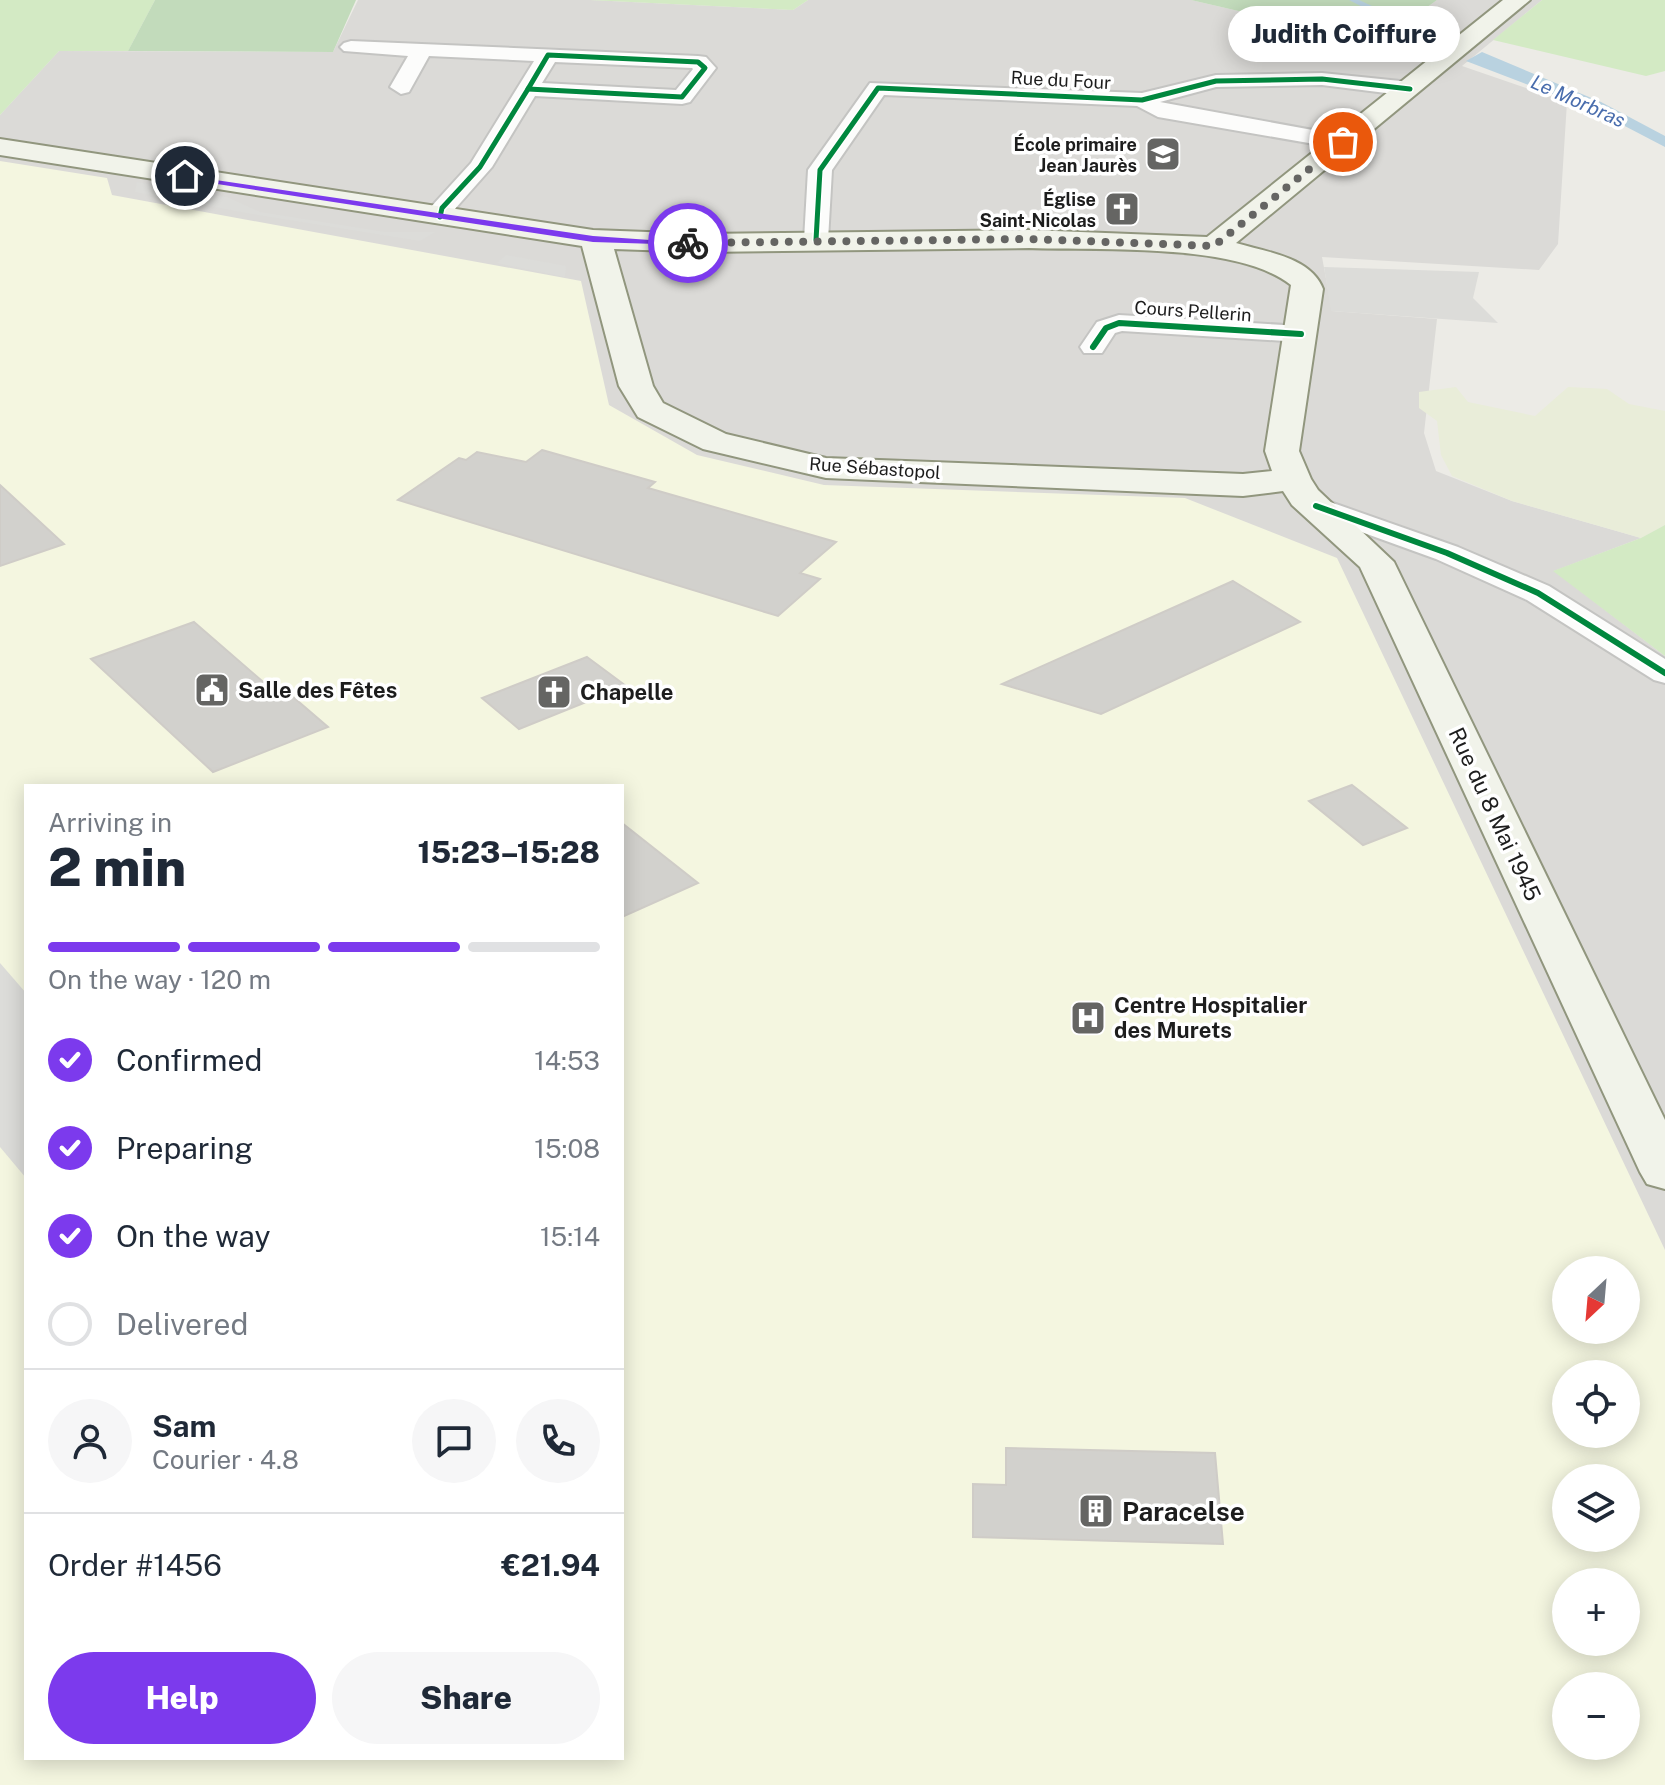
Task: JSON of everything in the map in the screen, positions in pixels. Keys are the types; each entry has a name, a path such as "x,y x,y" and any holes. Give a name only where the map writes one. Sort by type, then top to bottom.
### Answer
{"main road":[{"path":"1214,246 1518,0"},
{"path":"0,147 593,239 701,243 1029,239 1214,246 1291,270 1305,281 1307,312 1282,451 1305,494"},
{"name":"Rue Sébastopol","path":"593,239 600,251 636,386 650,410 715,442 826,468 1243,485 1283,495 1305,494"},
{"name":"Rue du 8 Mai 1945","path":"1305,494 1376,562 1665,1172"}],"street":[{"path":"351,47 698,62 705,68 682,97 528,89"},
{"path":"401,87 422,50"},
{"path":"440,217 442,208 480,167 548,55"},
{"name":"Rue du Four","path":"816,240 820,170 878,88 1142,100 1216,81 1322,79 1410,89"},
{"path":"1142,100 1158,110 1343,142"},
{"name":"Cours Pellerin","path":"1093,347 1106,328 1119,323 1301,334"},
{"path":"1305,494 1538,593 1665,673"},
{"path":"1376,562 1392,549 1447,553"}],"shaded area":[{"name":"Centre Hospitalier des Murets","path":"358,0 590,0 793,10 808,0 1191,0 1378,43 1437,0 1542,0 1462,66 1567,102 1558,244 1539,270 1322,257 1332,311 1437,319 1424,433 1436,471 1512,501 1641,538 1554,571 1665,656 1665,1785 0,1785 0,115 59,51 333,52"},
{"name":"Centre Hospitalier des Murets","path":"0,161 107,178 112,195 581,281 609,405 697,455 824,485 1185,498 1337,558 1665,1250 1665,1785 0,1785"},
{"path":"137,182 227,197 260,212 385,232 435,232 420,241 258,215 135,192"},
{"path":"506,255 566,266 565,277 497,263"},
{"path":"1324,267 1479,272 1473,298 1498,323 1331,311"},
{"path":"1456,387 1468,402 1535,416 1568,387 1607,389 1629,404 1665,411 1665,525 1641,538 1512,501 1452,476 1441,455 1437,421 1419,408 1419,392"},
{"path":"0,963 24,991 24,1176 0,1147"}],"green space":[{"path":"0,0 155,0 128,51 59,51 0,115"},
{"path":"155,0 356,0 333,52 128,51"},
{"path":"590,0 808,0 793,10"},
{"path":"1191,0 1437,0 1378,43"},
{"path":"1542,0 1665,0 1665,71 1646,76 1493,40"},
{"path":"1665,525 1665,656 1553,571 1641,538"}],"water":[{"path":"1482,52 1601,102 1665,136 1665,147 1594,110 1466,61"}],"building":[{"path":"542,450 655,482 648,488 836,542 800,573 820,579 778,616 398,500 459,458 466,460 477,452 526,462"},
{"path":"0,485 64,544 0,566"},
{"path":"1233,581 1300,622 1101,714 1002,684"},
{"name":"Salle des Fêtes","path":"194,622 284,700 293,697 328,727 213,772 91,659"},
{"name":"Chapelle","path":"587,657 626,686 519,729 482,698"},
{"path":"1352,785 1407,828 1363,845 1309,801"},
{"path":"624,825 698,883 624,916"},
{"name":"Paracelse","path":"1006,1448 1215,1453 1223,1544 973,1537 973,1484 1006,1485"}],"waterway":[{"name":"Le Morbras","path":"1353,0 1393,19 1410,45 1430,53"}],"cycle path":[{"path":"440,217 442,208 480,167 528,89 682,97 705,68 698,62 548,55 528,89"},
{"path":"816,240 820,170 878,88 1142,100 1216,81 1322,79 1410,89"},
{"path":"1093,347 1106,328 1119,323 1301,334"},
{"path":"1316,506 1447,553 1538,593 1665,673"}],"way so far":[{"path":"688,243 1029,239 1214,246 1343,142"}],"place":[{"name":"Judith Coiffure","path":"1343,142"},
{"name":"École primaire Jean Jaurès","path":"1163,154"},
{"name":"Église Saint-Nicolas","path":"1122,209"},
{"name":"Salle des Fêtes","path":"212,690"},
{"name":"Chapelle","path":"554,692"},
{"name":"Centre Hospitalier des Murets","path":"1088,1018"},
{"name":"Paracelse","path":"1096,1511"}],"route":[{"path":"185,176 593,239 688,243"}]}
